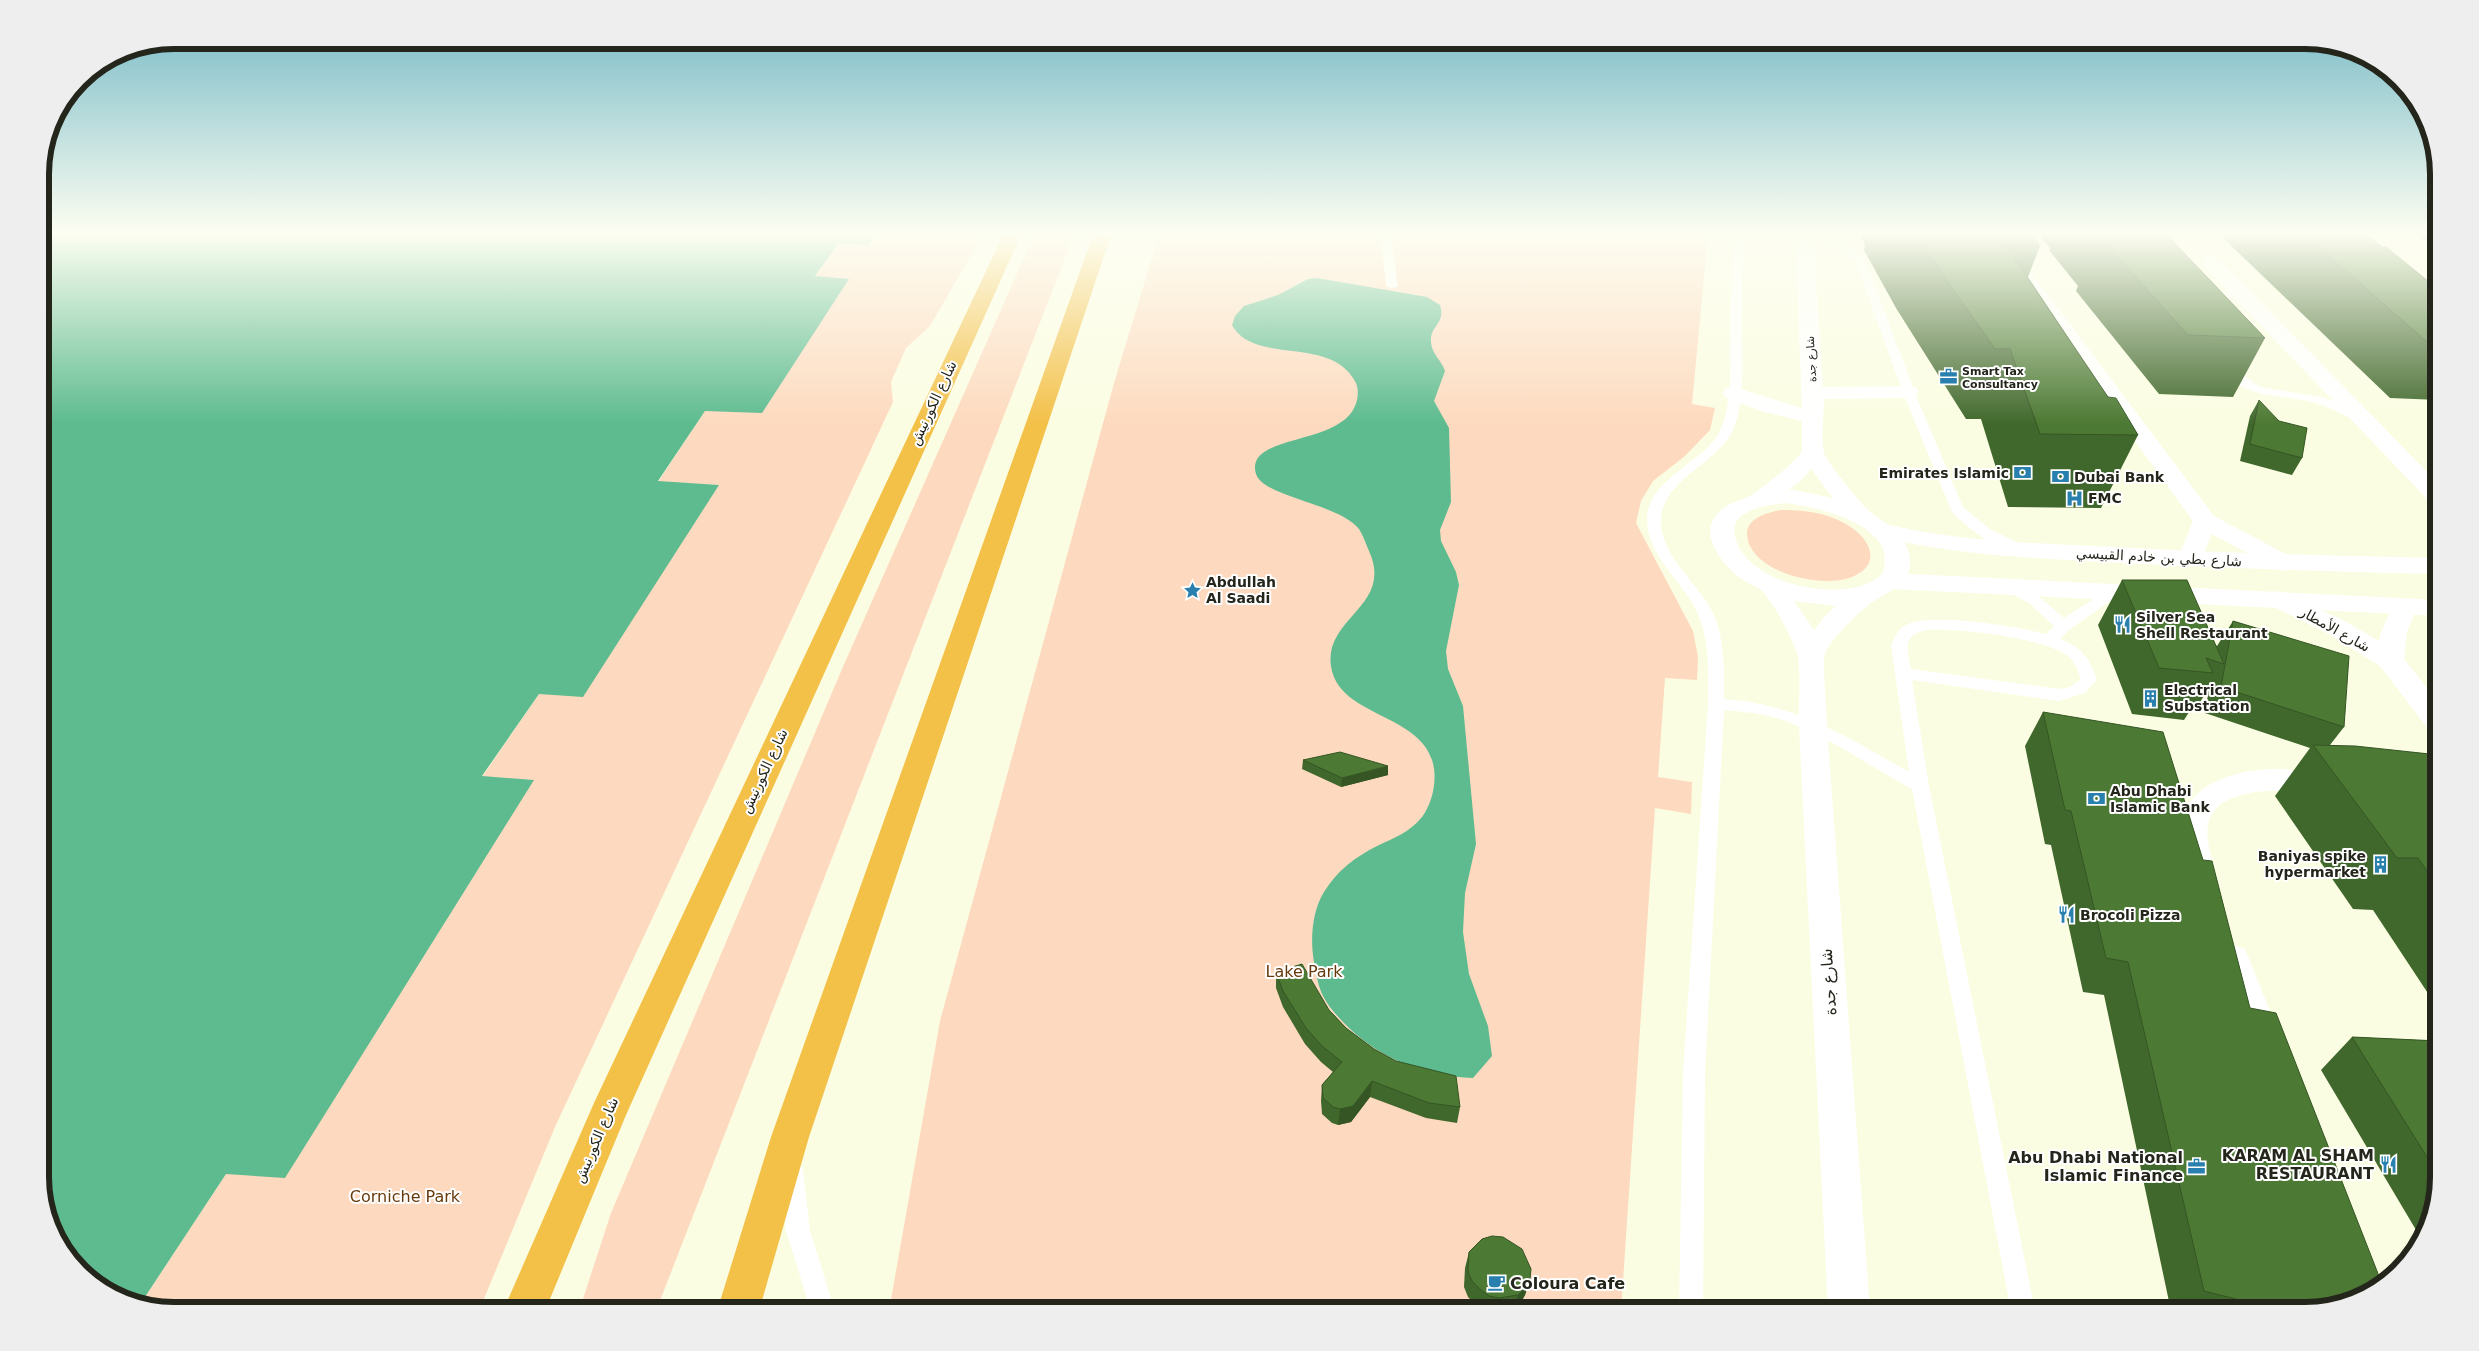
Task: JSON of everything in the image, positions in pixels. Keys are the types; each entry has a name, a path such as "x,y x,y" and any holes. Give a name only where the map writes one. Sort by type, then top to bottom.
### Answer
{"highway":[{"name":"شارع الكورنيش","path":"528,1302 611,1106 983,298"},
{"path":"741,1302 790,1137 1080,298"}],"street":[{"name":"شارع جدة","path":"1808,298 1813,393 1813,452 1830,480 1860,516"},
{"path":"2040,298 2205,522 2242,543 2284,563"},
{"path":"2245,298 2430,489"},
{"path":"1813,393 1908,392"},
{"path":"1734,393 1769,406 1812,417"},
{"path":"1762,498 1792,476 1813,452"},
{"path":"1811,652 1834,622 1866,594 1890,581 1897,570 1898,557 1892,543 1881,530 1860,516 1836,505 1811,499 1785,496 1762,498 1744,504 1731,512 1725,519 1721,535 1726,549 1736,562 1751,574 1771,585 1795,593 1845,598 1866,594"},
{"path":"2190,559 2205,522"},
{"name":"شارع بطي بن خادم القبيسي","path":"1881,530 1940,544 2024,550 2284,563 2430,566"},
{"path":"1890,581 2430,608"},
{"name":"شارع جدة","path":"1771,585 1800,629 1811,652 1813,726 1848,1302"},
{"name":"شارع الأمطار","path":"2279,599 2336,627 2390,660 2430,711"},
{"name":"شارع الأمطار","path":"2390,660 2394,632 2404,607"},
{"path":"2207,890 2192,846 2192,823 2201,805 2219,791 2244,783 2274,780 2355,789"},
{"path":"2221,927 2277,1074"}],"lane":[{"path":"1691,1302 1694,1073 1716,704 1715,654 1712,633 1705,614 1664,551 1656,535 1653,523 1657,504 1664,492 1724,437 1734,393 1738,298"},
{"path":"1874,298 1908,392 1957,509 1968,521 1983,532 2024,550"},
{"path":"2220,361 2237,380 2257,390 2282,396 2310,398 2358,416"},
{"path":"2310,398 2324,394 2332,388"},
{"path":"2008,586 2034,600 2063,626"},
{"path":"2050,640 2063,626 2116,591"},
{"path":"1904,673 2059,694 2074,693 2084,688 2089,680 2088,670 2082,660 2071,651 2050,640 1941,625 1920,626 1909,630 1902,637 1899,645 1920,786 2021,1302"},
{"path":"1716,704 1753,706 1792,717 1813,726 1920,786"},
{"path":"790,1137 798,1231 819,1302"}],"green space":[{"name":"Corniche Park","path":"827,298 946,298 930,326 906,348 891,382 893,402 555,1127 483,1302 166,1302 144,1298 226,1174 533,780 482,777 539,694 719,485 658,482 705,411"},
{"path":"1006,298 1050,298 659,1302 582,1302 611,1213 842,669"},
{"name":"Lake Park","path":"1140,298 1702,298 1692,404 1715,408 1710,430 1685,456 1653,481 1641,501 1636,523 1693,631 1698,657 1697,680 1665,678 1658,777 1692,782 1691,814 1655,808 1622,1302 891,1302 940,1021 1114,383"},
{"path":"1780,510 1814,512 1846,524 1855,530 1867,544 1870,559 1867,566 1860,573 1836,581 1804,579 1773,568 1760,559 1751,548 1747,535 1750,524 1754,520"}],"shaded area":[{"path":"49,298 837,298 762,413 705,411 658,481 719,485 583,697 539,694 482,776 534,780 285,1178 226,1174 144,1298 134,1296 104,1281 80,1260 62,1232 55,1217 51,1201 49,1185"},
{"path":"1269,298 1429,298 1440,305 1440,321 1431,336 1431,346 1445,371 1434,401 1449,428 1451,502 1440,530 1441,541 1456,572 1459,585 1446,651 1448,669 1463,706 1476,844 1465,893 1463,932 1469,974 1488,1026 1492,1056 1473,1078 1456,1077 1422,1070 1391,1058 1362,1040 1338,1017 1325,1000 1318,984 1312,944 1313,926 1317,908 1324,892 1341,871 1354,860 1401,834 1422,817 1432,797 1435,774 1432,760 1424,745 1411,733 1348,695 1337,682 1331,666 1332,649 1338,635 1366,599 1373,585 1374,570 1369,551 1359,529 1349,520 1335,513 1272,489 1262,482 1256,474 1256,461 1264,452 1278,445 1331,428 1346,419 1356,404 1358,395 1356,383 1345,368 1330,359 1257,344 1243,337 1232,325 1235,316 1244,306"}],"building":[{"path":"1959,298 2041,298 2108,397 2116,398 2138,435 2040,434 2010,349 1995,349"},
{"path":"2155,298 2227,298 2265,338 2188,335"},
{"path":"2377,298 2430,298 2430,341 2426,341"},
{"path":"2259,400 2279,421 2307,428 2302,458 2250,444"},
{"path":"2122,580 2187,580 2224,664 2206,658 2213,673 2159,668"},
{"path":"2233,621 2349,656 2344,727 2221,687"},
{"path":"2043,712 2163,732 2203,860 2212,861 2250,1008 2276,1013 2377,1271 2379,1278 2375,1281 2345,1296 2313,1302 2237,1302 2236,1299 2204,1291 2128,962 2106,958 2071,811 2065,810"},
{"path":"2313,745 2355,746 2430,754 2430,875 2418,858 2397,858"},
{"path":"1340,752 1388,766 1342,778 1303,760"},
{"path":"1302,964 1329,1010 1346,1028 1374,1049 1396,1061 1456,1076 1460,1107 1429,1103 1372,1081 1353,1106 1340,1109 1333,1107 1323,1098 1322,1085 1342,1062 1322,1046 1306,1028 1283,991 1276,972"},
{"path":"2352,1037 2430,1041 2430,1162"},
{"path":"1492,1236 1503,1237 1522,1249 1531,1269 1530,1279 1518,1295 1499,1298 1489,1296 1472,1281 1468,1272 1469,1252 1482,1239"}],"place":[{"name":"Smart Tax Consultancy","path":"1948,377"},
{"name":"Emirates Islamic","path":"2023,473"},
{"name":"Dubai Bank","path":"2060,477"},
{"name":"FMC","path":"2074,498"},
{"name":"Abdullah Al Saadi","path":"1192,590"},
{"name":"Silver Sea Shell Restaurant","path":"2122,625"},
{"name":"Electrical Substation","path":"2150,698"},
{"name":"Abu Dhabi Islamic Bank","path":"2096,799"},
{"name":"Baniyas spike hypermarket","path":"2380,864"},
{"name":"Brocoli Pizza","path":"2066,915"},
{"name":"KARAM AL SHAM RESTAURANT","path":"2388,1164"},
{"name":"Abu Dhabi National Islamic Finance","path":"2197,1166"},
{"name":"Coloura Cafe","path":"1496,1283"}]}
